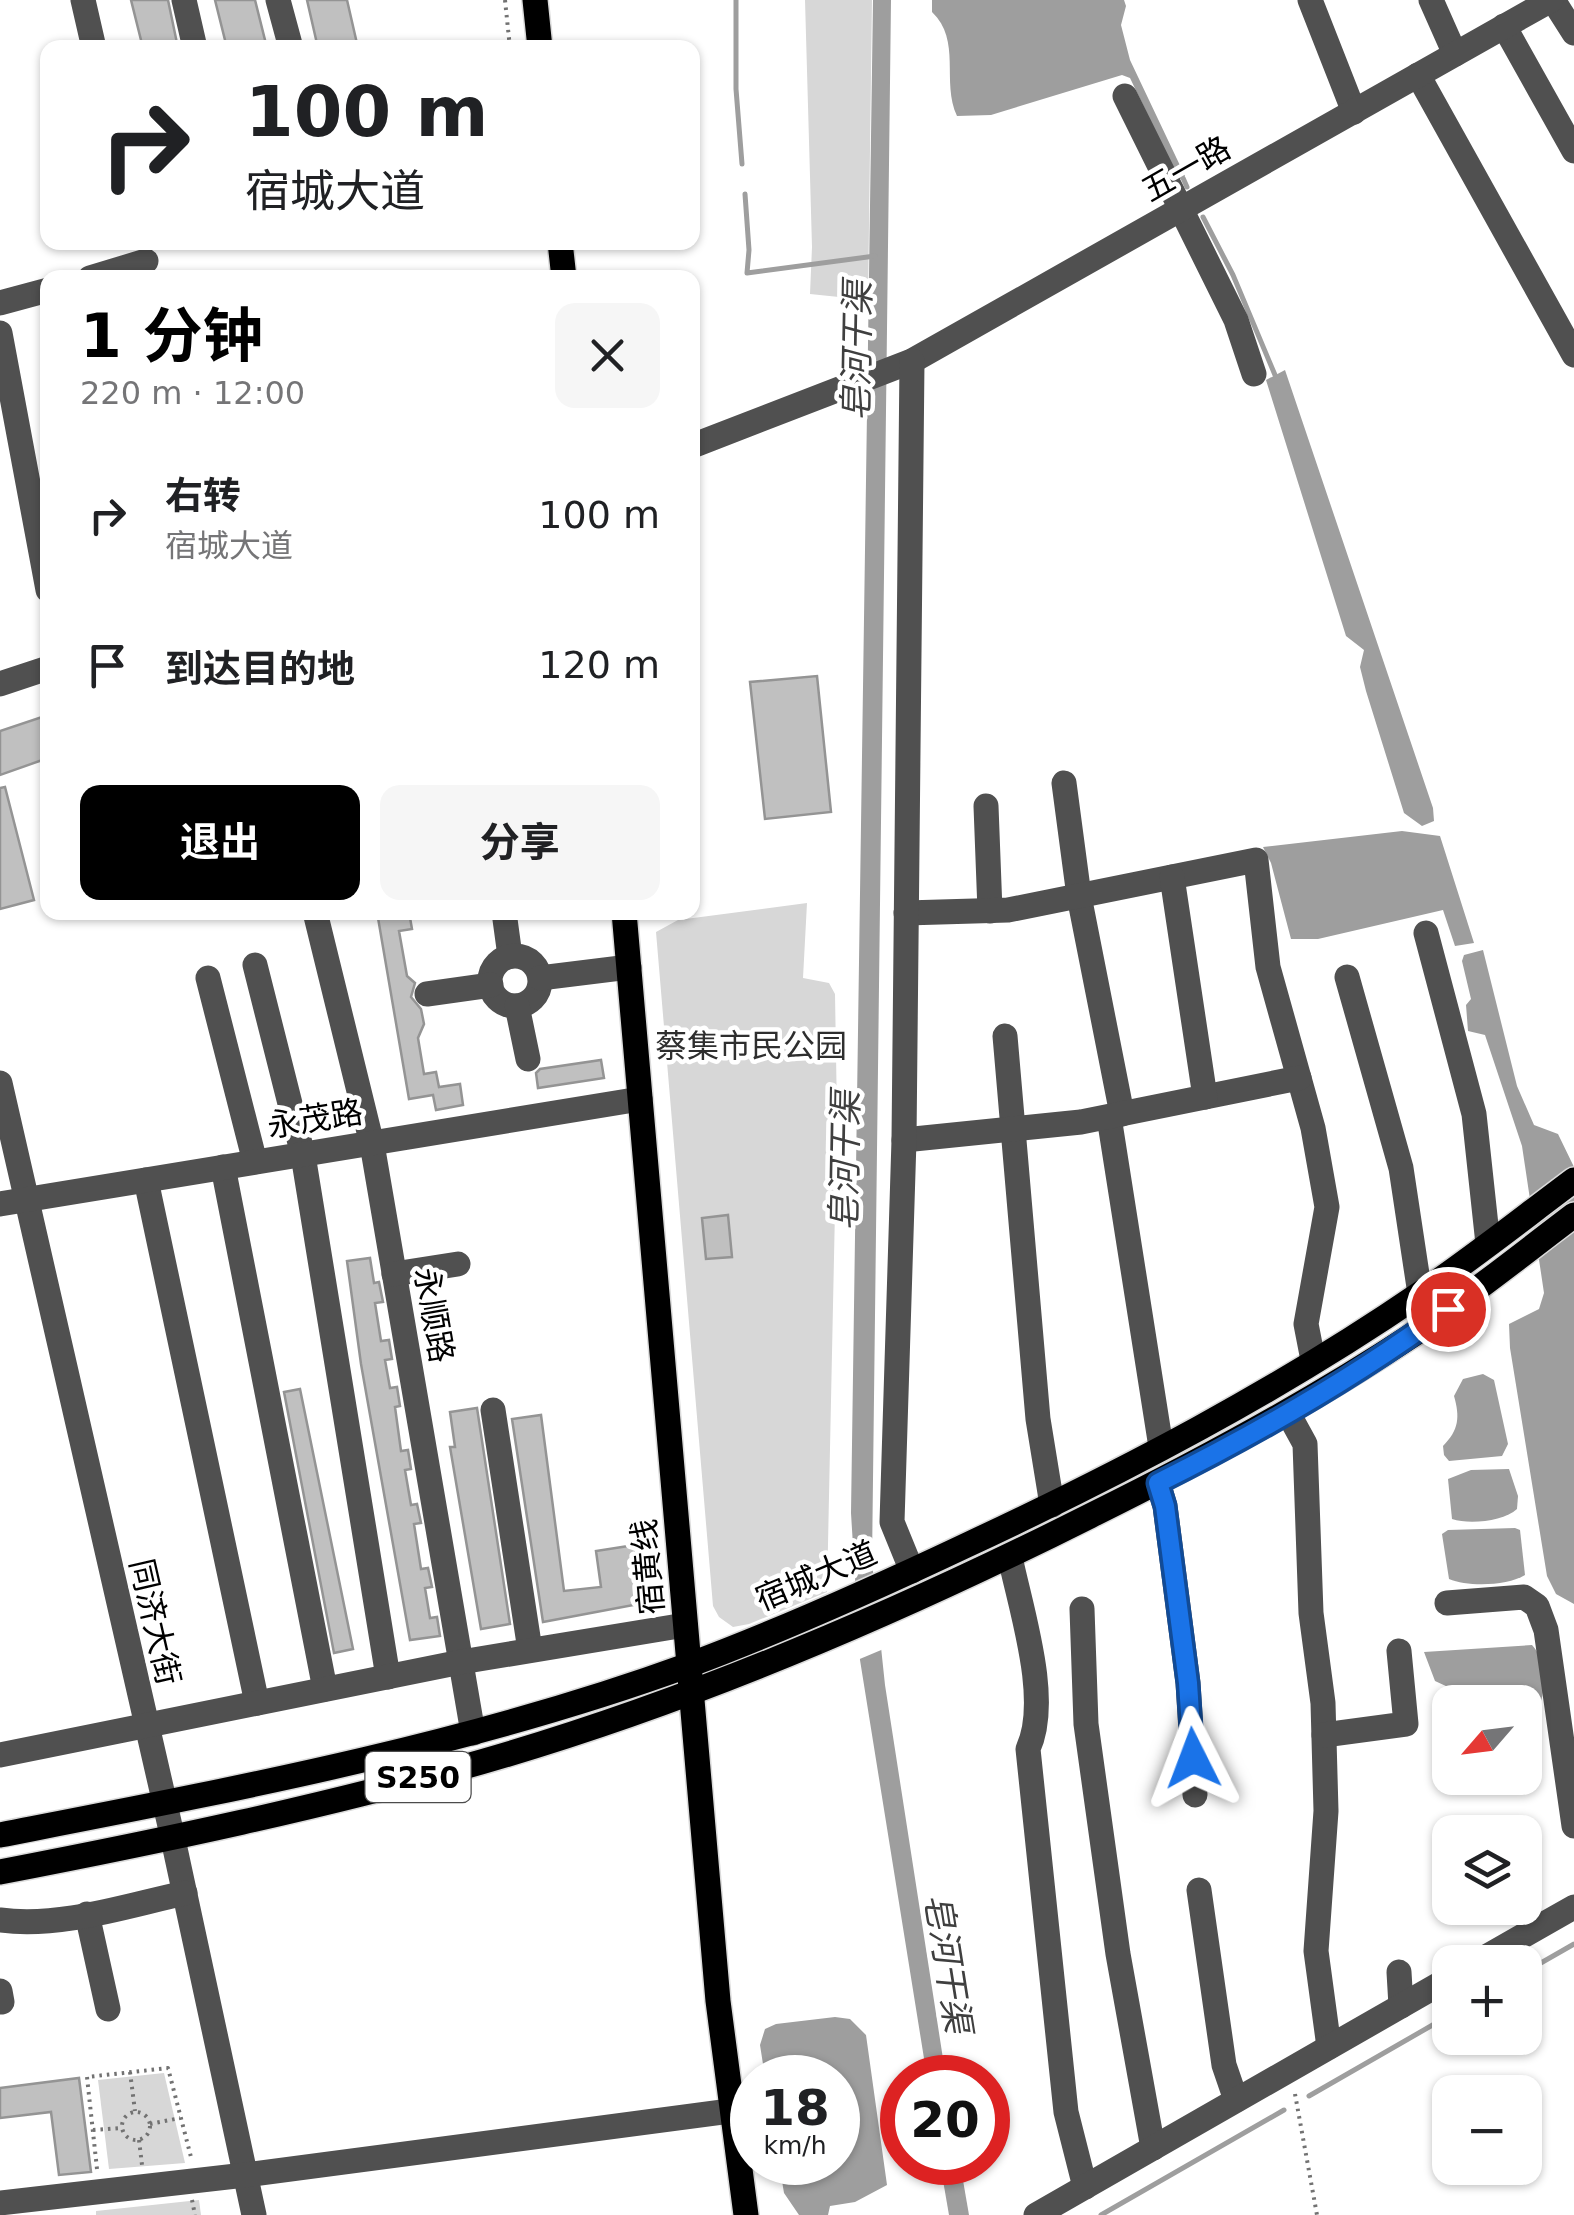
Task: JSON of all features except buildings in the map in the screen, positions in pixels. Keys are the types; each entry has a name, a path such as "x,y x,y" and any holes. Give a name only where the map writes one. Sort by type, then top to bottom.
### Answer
{"main road":[{"path":"535,0 539,40"},
{"name":"宿黄线","path":"625,920 730,2111"},
{"name":"宿城大道","path":"0,1835 165,1803 474,1732 689,1665 912,1571 1052,1505 1161,1447 1420,1294 1574,1180"},
{"name":"宿城大道","path":"0,1872 173,1839 482,1762 691,1692 824,1638 1010,1556 1288,1413 1416,1332 1574,1215"},
{"name":"宿黄线","path":"741,2185 746,2215"}],"street":[{"path":"83,0 92,40"},
{"path":"184,0 193,40"},
{"path":"278,0 289,40"},
{"path":"1310,0 1354,112"},
{"path":"1431,0 1455,54"},
{"path":"1552,0 1574,33"},
{"name":"五一路","path":"700,443 912,362 1552,0"},
{"path":"1504,26 1574,151"},
{"path":"1418,75 1574,355"},
{"path":"1125,96 1236,320 1254,374"},
{"path":"115,270 146,260"},
{"path":"0,304 40,292"},
{"path":"0,332 40,547"},
{"path":"912,362 904,1140 892,1522 912,1571"},
{"path":"0,684 40,671"},
{"path":"1064,783 1116,1115 1161,1447"},
{"path":"986,806 990,911"},
{"path":"906,913 1008,910 1256,860 1268,967 1314,1128 1327,1206 1306,1324 1313,1360"},
{"path":"1172,877 1206,1097"},
{"name":"永顺路","path":"317,920 372,1144 474,1732"},
{"path":"505,920 510,956"},
{"path":"1426,933 1474,1114 1488,1244"},
{"path":"510,956 528,959 540,978 537,994 517,1006 502,1002 491,984 497,964 510,956"},
{"path":"256,966 304,1156 388,1677"},
{"path":"540,978 628,967"},
{"path":"1348,976 1401,1168 1420,1294"},
{"path":"208,978 255,1162"},
{"path":"427,994 491,984"},
{"path":"517,1006 528,1059"},
{"path":"1005,1036 1038,1418 1052,1505"},
{"path":"904,1140 1116,1115 1300,1078"},
{"name":"同济大街","path":"0,1083 165,1803 254,2215"},
{"name":"永茂路","path":"0,1204 640,1100"},
{"path":"223,1167 325,1689"},
{"path":"146,1180 257,1703"},
{"path":"394,1274 458,1264"},
{"path":"493,1410 530,1650"},
{"path":"1288,1413 1305,1444 1310,1613 1324,1735 1326,1811 1316,1950 1330,2047"},
{"path":"1158,1483 1165,1506 1188,1683 1195,1796"},
{"path":"1010,1556 1035,1683 1036,1730 1028,1749 1066,2112 1086,2187"},
{"path":"1447,1603 1524,1597 1536,1606 1546,1630 1574,1826"},
{"path":"1082,1609 1086,1724 1118,1954 1153,2148"},
{"path":"0,1755 460,1662 686,1624"},
{"path":"1324,1735 1406,1724 1399,1651"},
{"path":"1198,1890 1224,2065 1236,2100"},
{"path":"0,1920 25,1924 185,1893"},
{"path":"1507,1945 1574,1907"},
{"path":"86,1914 108,2009"},
{"path":"1399,1972 1402,2006"},
{"path":"1036,2215 1432,1988"},
{"path":"0,2203 730,2111"}],"path":[{"path":"505,0 509,40"},
{"path":"100,2192 86,2077 168,2068 197,2180"},
{"path":"1291,2069 1316,2215"},
{"path":"130,2072 135,2111"},
{"path":"135,2111 144,2114 150,2124 147,2136 139,2140 125,2136 121,2128 123,2118 135,2111"},
{"path":"150,2124 181,2117"},
{"path":"93,2130 121,2128"}],"green space":[{"path":"805,0 872,0 868,300 810,294"},
{"name":"蔡集市民公园","path":"807,903 803,978 829,983 835,994 837,1114 827,1592 733,1627 719,1617 713,1606 656,932 678,920"},
{"path":"164,2073 185,2163 109,2169 98,2080"},
{"path":"199,2200 201,2215 96,2215 96,2211"}],"shaded area":[{"path":"873,0 891,0 872,1562 885,1685 942,2055 923,2055 860,1660 851,1513"},
{"path":"932,0 1124,0 1121,25 1130,60 1185,176 1179,180 1130,78 1122,75 991,115 957,116 949,48 941,23 932,12"},
{"path":"1285,370 1433,808 1434,821 1422,826 1404,813 1360,667 1364,650 1346,636 1266,380"},
{"path":"1402,831 1440,836 1474,943 1455,946 1443,910 1318,939 1291,939 1263,847"},
{"path":"1483,950 1517,1086 1534,1125 1558,1134 1574,1167 1574,1604 1556,1594 1547,1576 1510,1348 1509,1324 1539,1309 1544,1293 1522,1146 1485,1035 1468,1031 1466,1005 1471,999 1462,961 1464,955"},
{"path":"1483,1374 1494,1380 1508,1444 1502,1456 1449,1461 1443,1446 1457,1423 1454,1396 1463,1379"},
{"path":"1509,1469 1518,1496 1517,1509 1486,1521 1452,1519 1448,1479 1471,1470"},
{"path":"1448,1530 1520,1530 1525,1575 1487,1584 1449,1579 1442,1534"},
{"path":"1532,1645 1542,1664 1544,1687 1542,1696 1542,1685 1444,1685 1435,1681 1424,1652"},
{"path":"835,2017 850,2019 866,2035 880,2135 880,2185 887,2185 855,2202 830,2206 828,2215 799,2215 783,2185 860,2185 860,2055 762,2055 765,2029 776,2024"},
{"path":"944,2185 964,2185 969,2215 949,2215"}],"pier":[{"path":"879,1575 886,1648 855,1661 850,1587"}],"waterway":[{"path":"736,0 736,89 742,164"},
{"path":"1183,178 1187,187"},
{"path":"745,194 747,273 875,256"},
{"path":"1203,217 1233,275 1275,375"},
{"path":"1542,1962 1574,1944"},
{"path":"1309,2096 1432,2025"},
{"path":"1101,2215 1284,2110"}],"route":[{"path":"1193,1758 1188,1683 1165,1506 1158,1483 1288,1413 1448,1309"}],"water label":[{"name":"皂河干渠","path":"857,351"},
{"name":"皂河干渠","path":"845,1161"},
{"name":"皂河干渠","path":"948,1963"}]}
